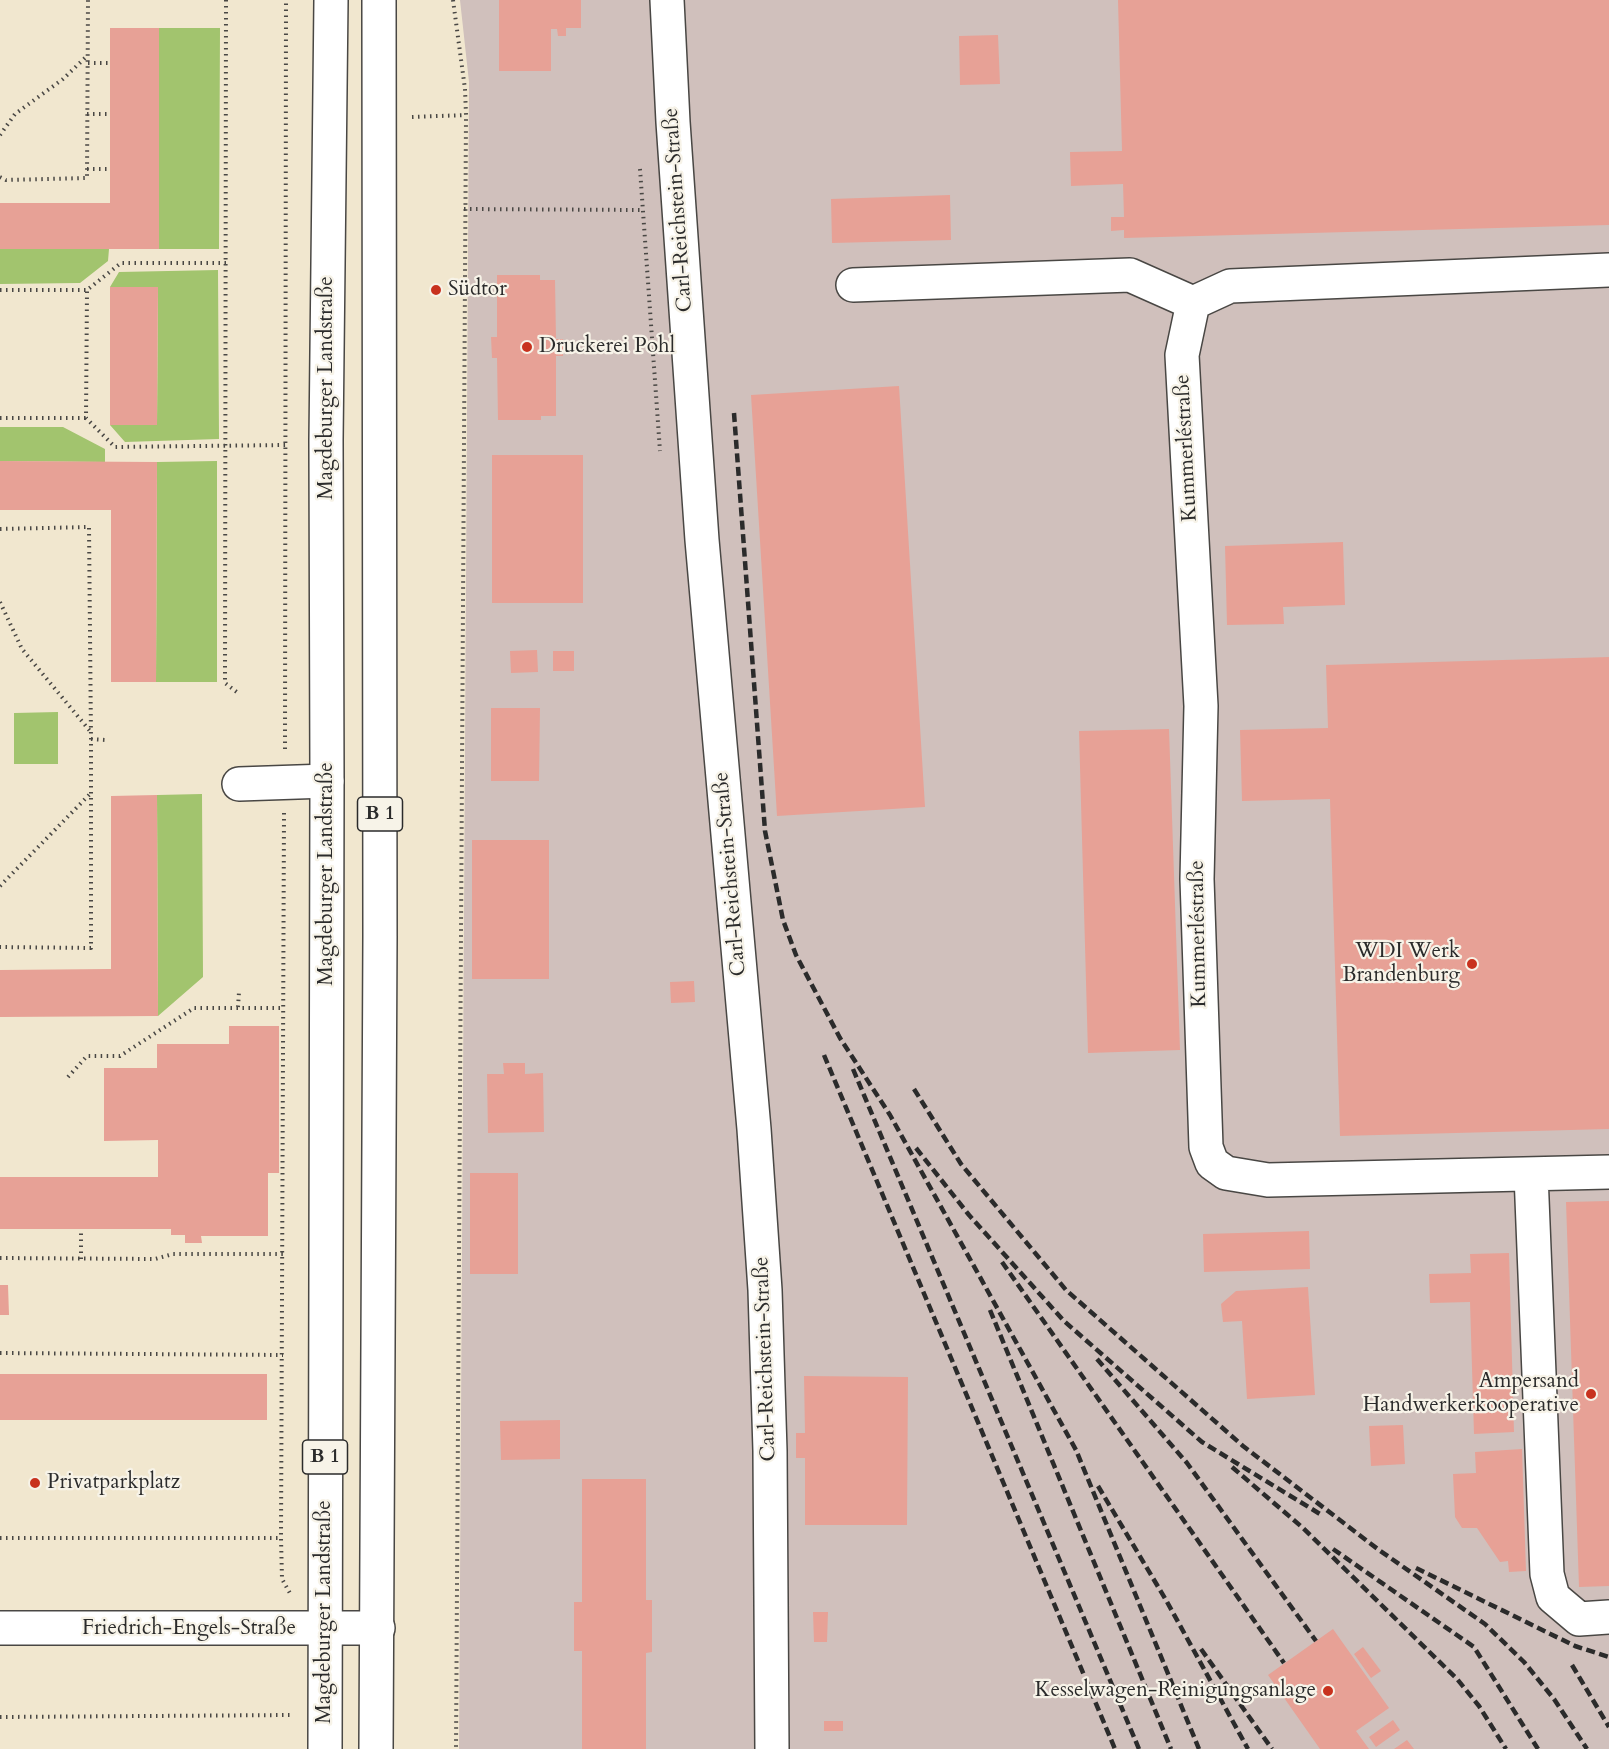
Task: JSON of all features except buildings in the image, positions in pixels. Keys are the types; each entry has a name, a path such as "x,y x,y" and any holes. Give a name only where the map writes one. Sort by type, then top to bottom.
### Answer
{"street":[{"name":"Magdeburger Landstraße","path":"325,1749 326,440 331,0"},
{"name":"B 1","path":"376,1749 380,959 379,0"},
{"name":"Carl-Reichstein-Straße","path":"667,0 673,122 702,540 754,1129 765,1290 771,1451 772,1749"},
{"path":"853,285 1130,275 1192,303 1230,286 1609,270"},
{"name":"Kummerléstraße","path":"1192,303 1182,355 1201,706 1197,879 1206,1147 1212,1163 1226,1173 1268,1180 1609,1172"},
{"path":"238,784 327,781"},
{"path":"1531,1174 1547,1574 1553,1597 1579,1619 1609,1617"},
{"name":"Friedrich-Engels-Straße","path":"0,1628 378,1628"}],"path":[{"path":"0,177 6,180 87,178 88,0"},
{"path":"226,0 225,683 238,693"},
{"path":"453,0 465,89 456,1749"},
{"path":"0,135 15,114 63,79 88,55"},
{"path":"87,63 111,63"},
{"path":"87,114 110,114"},
{"path":"411,117 465,116"},
{"path":"87,169 111,169"},
{"path":"465,209 642,210"},
{"path":"0,290 87,290 121,263 226,263"},
{"path":"86,418 87,290"},
{"path":"0,418 86,418 115,447 286,445"},
{"path":"0,530 89,527 91,948 0,947"},
{"path":"0,602 22,649 91,731"},
{"path":"91,739 106,740"},
{"path":"0,886 91,794"},
{"path":"238,1007 239,992"},
{"path":"68,1077 87,1056 120,1056 194,1008 284,1008"},
{"path":"81,1229 81,1259"},
{"path":"0,1258 155,1259 173,1254 283,1254"},
{"path":"0,1353 283,1355"},
{"path":"0,1538 281,1538"},
{"path":"0,1717 294,1715"}],"shaded area":[{"path":"460,0 1609,0 1609,1749 459,1749 469,82"}],"green space":[{"path":"159,28 220,28 219,249 159,249"},
{"path":"0,249 109,249 108,261 80,283 0,284"},
{"path":"218,270 219,439 125,442 110,425 157,425 158,288 110,287 119,272"},
{"path":"0,427 63,427 105,449 105,462 0,461"},
{"path":"217,461 217,682 156,682 157,462"},
{"path":"58,712 58,764 14,764 14,713"},
{"path":"202,794 203,977 158,1016 157,795"}],"railway":[{"path":"734,413 765,831 783,920 796,955 840,1038 890,1115 1076,1450 1199,1749"},
{"path":"824,1055 1115,1749"},
{"path":"853,1069 1139,1749"},
{"path":"914,1089 961,1164 1066,1290 1243,1446 1379,1550 1485,1624 1524,1662 1554,1699 1587,1749"},
{"path":"916,1148 969,1215 1064,1321 1202,1442 1320,1514"},
{"path":"1002,1262 1284,1663"},
{"path":"990,1310 1171,1749"},
{"path":"1097,1359 1187,1463 1316,1641"},
{"path":"1232,1467 1303,1528 1457,1679 1479,1706 1506,1749"},
{"path":"1098,1486 1166,1600 1248,1749"},
{"path":"1333,1549 1474,1647 1538,1749"},
{"path":"1416,1568 1575,1646 1609,1657"},
{"path":"1201,1649 1272,1749"},
{"path":"1572,1665 1609,1727"}],"place":[{"name":"Südtor","path":"436,290"},
{"name":"Druckerei Pohl","path":"527,347"},
{"name":"WDI Werk Brandenburg","path":"1472,964"},
{"name":"Ampersand Handwerkerkooperative","path":"1591,1394"},
{"name":"Privatparkplatz","path":"35,1483"},
{"name":"Kesselwagen-Reinigungsanlage","path":"1328,1691"}]}
